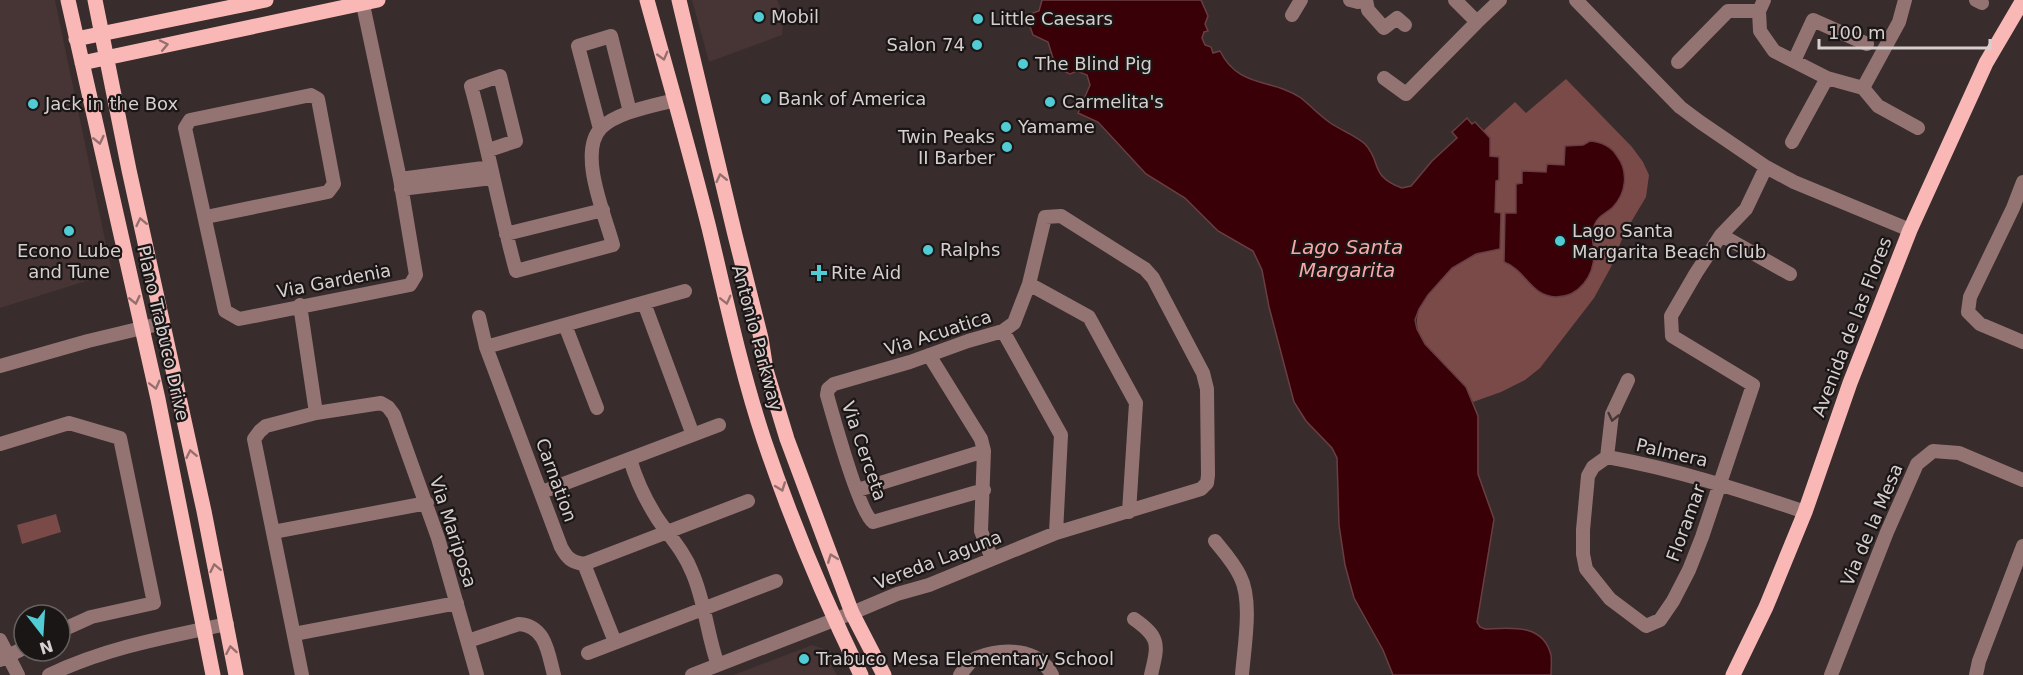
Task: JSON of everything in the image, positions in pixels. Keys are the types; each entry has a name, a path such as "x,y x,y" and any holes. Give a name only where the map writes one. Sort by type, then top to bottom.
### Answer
{"main road":[{"name":"Plano Trabuco Drive","path":"68,0 158,399 213,675"},
{"name":"Plano Trabuco Drive","path":"95,0 236,675"},
{"path":"76,39 266,0"},
{"path":"82,63 378,0"},
{"name":"Antonio Parkway","path":"647,0 687,141 743,370 764,438 795,527 834,620 861,675"},
{"name":"Antonio Parkway","path":"679,0 761,338 766,370 787,439 852,613 884,675"},
{"name":"Avenida de las Flores","path":"1733,675 1766,607 1805,512 1850,383 1910,230 1986,63 2023,0"}],"street":[{"path":"1292,15 1301,0"},
{"path":"1350,0 1358,2 1366,0 1368,10 1384,28 1397,18 1405,26"},
{"path":"1455,0 1477,21"},
{"path":"1384,78 1406,94 1500,0"},
{"path":"1863,88 1899,22 1905,0"},
{"path":"362,2 401,184 491,172"},
{"path":"1586,3 1680,107 1766,167 1794,182 1910,230"},
{"path":"1678,62 1728,11 1761,5 1760,31 1774,51 1827,78 1863,88 1878,106 1918,128"},
{"path":"1794,61 1814,20 1867,44"},
{"path":"489,150 516,141 500,76 471,86 489,150 491,172 516,271 613,245 592,171 591,154 600,129 578,46 611,36 630,112"},
{"path":"1792,142 1827,78"},
{"path":"311,95 318,99 334,183 328,192 206,217 185,128 190,120 311,95"},
{"path":"600,129 630,112 675,100"},
{"path":"1766,167 1746,208 1721,235 1790,274"},
{"path":"2023,182 2018,211 1970,297 1968,312 1980,324 2023,342"},
{"name":"Via Gardenia","path":"206,217 225,311 239,319 300,305 410,285 416,274 401,184"},
{"path":"506,234 603,210"},
{"name":"Via Acuatica","path":"834,384 929,355 968,340 1003,331 1014,323 1029,284 1045,216 1060,216 1145,268 1153,278 1203,373 1207,389 1208,475 1207,483 1201,489"},
{"name":"Floramar","path":"1607,457 1593,467 1588,476 1583,523 1583,554 1586,569 1610,599 1646,626 1660,620 1673,601 1698,548 1753,385 1672,336 1671,316 1721,235"},
{"path":"1029,284 1089,317 1136,402 1130,512"},
{"path":"486,346 685,291"},
{"path":"644,303 693,435"},
{"path":"300,305 316,413 266,426 256,435 254,444 302,675"},
{"name":"Carnation","path":"479,317 486,346 566,557 573,563 584,564"},
{"path":"0,366 163,323"},
{"path":"566,325 597,408"},
{"path":"1003,331 1061,435 1056,533"},
{"path":"929,355 981,439 984,451 981,531 992,559"},
{"name":"Palmera","path":"1628,380 1612,414 1607,457 1719,483 1805,512"},
{"name":"Via Cerceta","path":"834,384 828,389 826,395 869,519 877,523 984,490"},
{"name":"Via Mariposa","path":"316,413 375,403 384,404 393,415 427,503 477,675"},
{"path":"0,444 69,423 120,438 154,603 91,617 72,626"},
{"path":"542,492 719,425"},
{"path":"858,490 984,451"},
{"name":"Via de la Mesa","path":"1831,675 1887,532 1917,464 1933,451 1959,453 2023,480"},
{"path":"630,459 642,493 692,571 718,665"},
{"name":"Vereda Laguna","path":"692,675 897,594 929,585 1056,533 1201,489"},
{"path":"615,642 584,564 748,501"},
{"path":"273,532 427,503"},
{"path":"1215,541 1241,578 1246,619 1242,675"},
{"path":"1976,675 1979,661 2023,546"},
{"path":"588,653 776,581"},
{"path":"294,634 457,603"},
{"path":"1134,619 1149,630 1155,640 1156,655 1150,675"},
{"path":"49,675 96,655 122,647 227,624"},
{"path":"468,641 519,624 536,628 543,639 554,675"},
{"path":"0,640 4,658 18,675"},
{"path":"960,675 974,658 1005,652 1022,652 1035,655 1048,667 1052,675"}],"shaded area":[{"path":"0,0 55,0 112,273 0,308"},
{"path":"692,0 777,0 784,16 782,35 709,62"},
{"name":"Lago Santa Margarita Beach Club","path":"1566,79 1632,147 1643,162 1649,175 1646,197 1624,234 1611,267 1594,298 1540,368 1525,380 1473,402 1450,370 1426,345 1419,332 1417,318 1424,301 1440,280 1453,268 1475,255 1500,248 1501,213 1495,213 1499,157 1489,157 1490,138 1483,131 1515,102 1526,113"},
{"path":"56,514 61,532 22,544 17,525"},
{"name":"Trabuco Mesa Elementary School","path":"812,645 831,651 832,666 837,675 733,675"}],"water":[{"name":"Lago Santa Margarita","path":"1042,0 1201,0 1208,16 1205,24 1208,31 1204,32 1202,38 1205,45 1211,47 1213,53 1220,51 1237,72 1246,77 1301,98 1329,122 1365,144 1380,174 1402,188 1411,186 1432,161 1457,138 1452,132 1467,118 1472,124 1475,122 1490,138 1490,156 1499,157 1495,212 1501,213 1500,249 1476,254 1452,268 1428,295 1415,320 1425,344 1466,387 1478,416 1478,474 1494,519 1477,622 1485,629 1515,628 1533,632 1541,637 1551,655 1551,675 1393,675 1383,650 1354,598 1345,565 1339,525 1337,458 1332,448 1306,421 1294,402 1269,307 1262,270 1253,251 1218,231 1185,198 1146,174 1098,122 1078,113 1090,85 1087,75 1077,71 1070,74 1056,68 1048,42 1033,35 1028,21 1030,14 1039,11"},
{"path":"1590,141 1606,145 1615,153 1623,169 1623,189 1613,207 1599,217 1595,223 1592,233 1593,262 1584,284 1564,296 1547,296 1504,262 1505,213 1516,213 1516,184 1522,183 1522,171 1546,172 1547,164 1564,165 1565,146 1583,145"}],"place":[{"name":"Mobil","path":"759,17"},
{"name":"Little Caesars","path":"978,19"},
{"name":"Salon 74","path":"977,45"},
{"name":"The Blind Pig","path":"1023,64"},
{"name":"Bank of America","path":"766,99"},
{"name":"Carmelita's","path":"1050,102"},
{"name":"Jack in the Box","path":"33,104"},
{"name":"Yamame","path":"1006,127"},
{"name":"Twin Peaks II Barber","path":"1007,147"},
{"name":"Econo Lube and Tune","path":"69,231"},
{"name":"Lago Santa Margarita Beach Club","path":"1560,241"},
{"name":"Ralphs","path":"928,250"},
{"name":"Rite Aid","path":"819,273"},
{"name":"Trabuco Mesa Elementary School","path":"804,659"}]}
